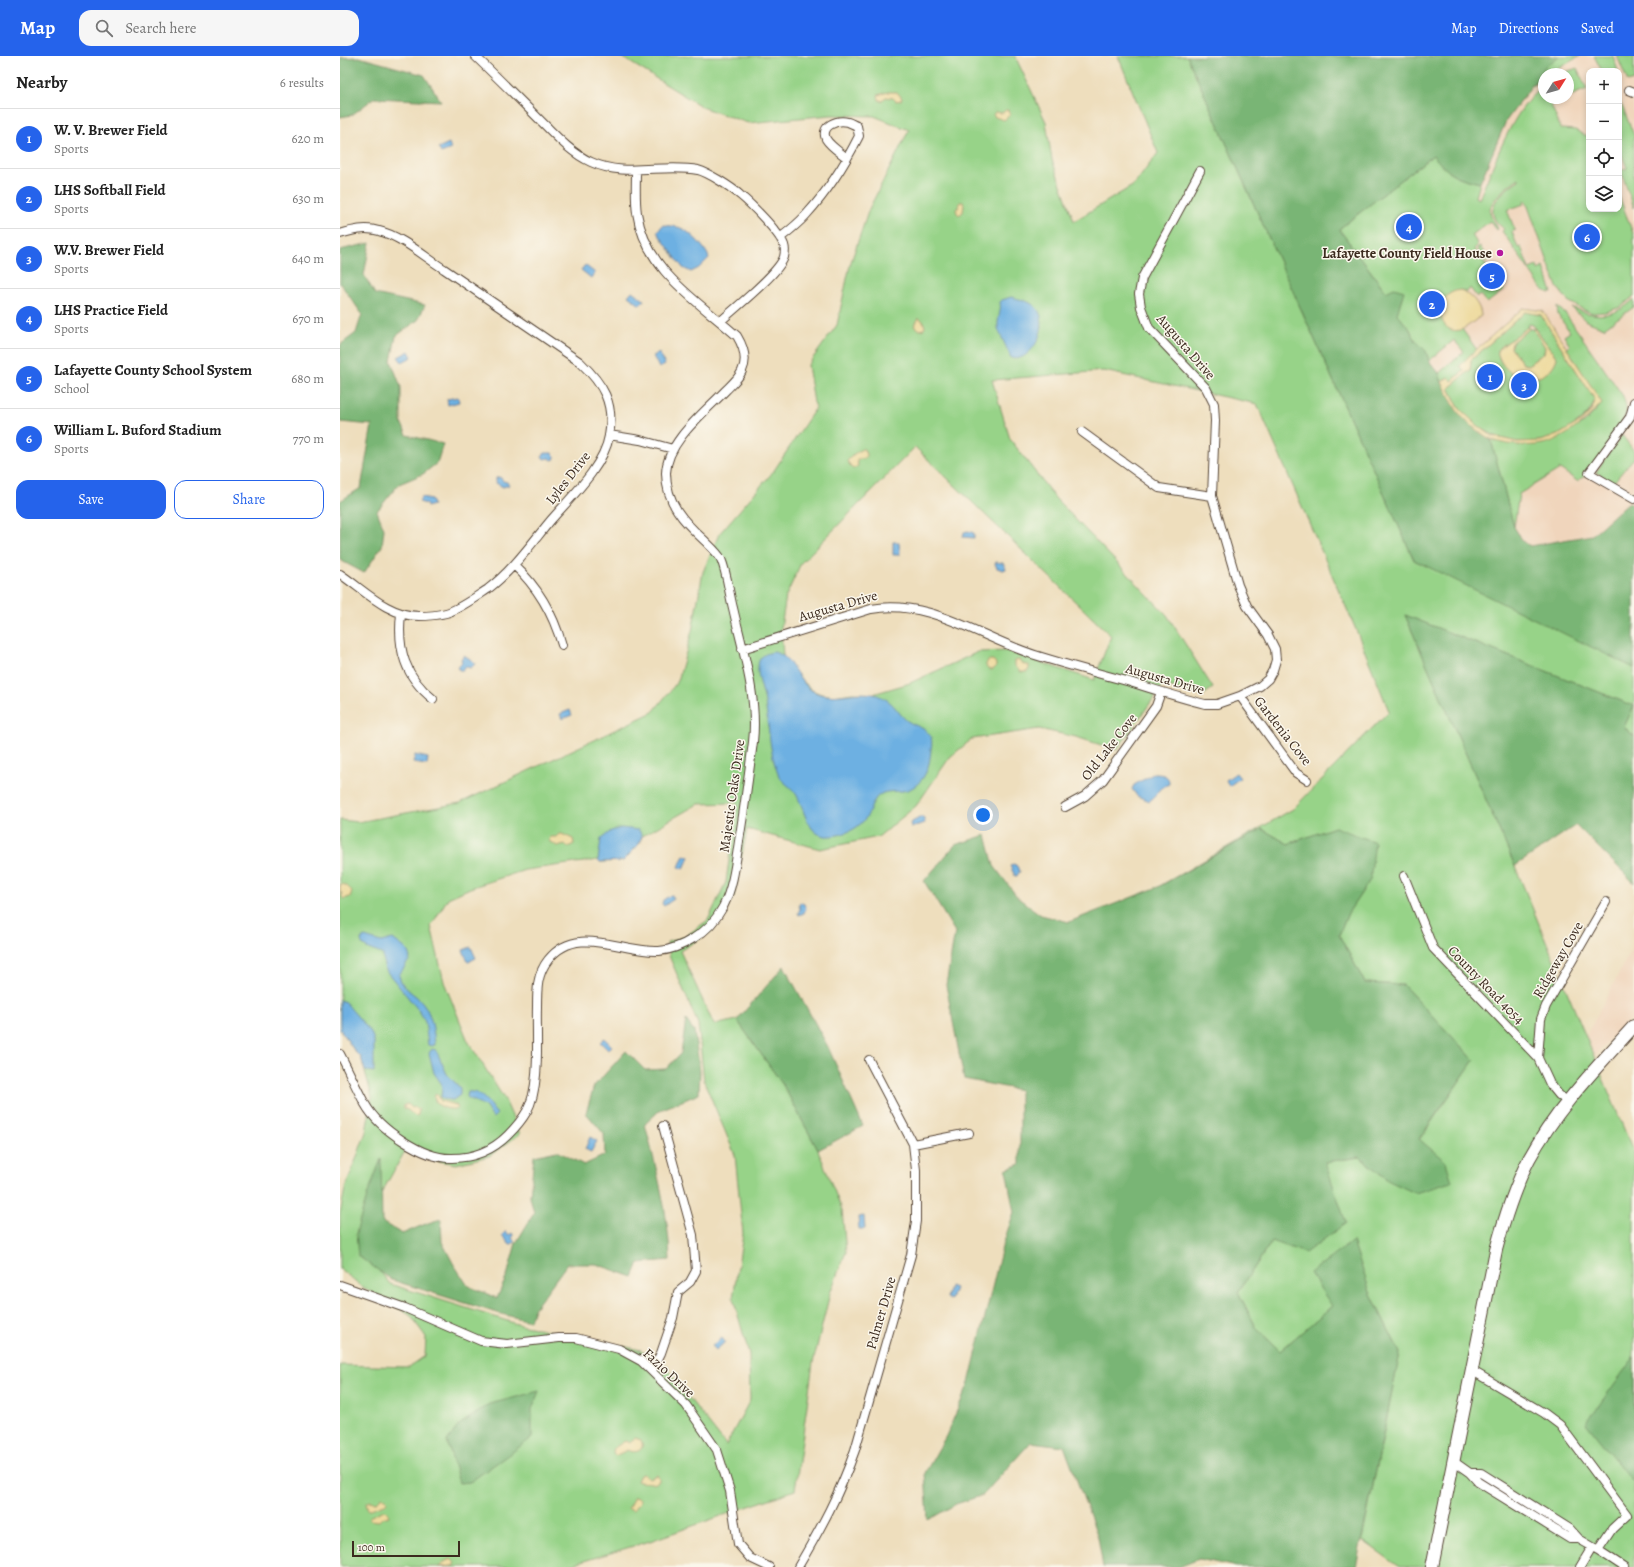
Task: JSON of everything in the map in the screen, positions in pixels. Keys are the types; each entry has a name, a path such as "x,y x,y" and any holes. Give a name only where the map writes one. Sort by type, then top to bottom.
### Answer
{"main road":[{"path":"1432,1567 1496,1250 1506,1215 1529,1160 1567,1101 1634,1026"}],"street":[{"path":"475,56 574,153 607,168 636,171 687,169 700,171 740,195 780,238 784,246 784,252 780,264 769,277 721,322"},
{"path":"780,238 806,216 837,174 847,158 859,136 857,126 849,122 834,123 826,129 826,137 828,141 847,158"},
{"name":"Majestic Oaks Drive","path":"340,1054 366,1106 374,1117 414,1148 448,1159 465,1157 494,1147 516,1127 528,1110 534,1094 536,1072 538,979 550,958 558,949 569,943 582,940 635,949 658,951 674,948 687,942 708,928 718,917 724,905 734,872 754,737 754,702 721,558 678,513 668,492 666,474 668,460 677,440 735,380 743,369 744,353 737,336 670,278 658,265 649,251 642,234 637,213 636,171"},
{"name":"Augusta Drive","path":"742,649 871,609 884,606 900,606 918,609 940,617 1034,655 1205,704 1217,704 1240,696 1260,686 1268,679 1276,660 1275,649 1268,635 1247,606 1238,585 1212,496 1215,421 1214,404 1206,388 1149,328 1141,307 1139,294 1142,278 1200,171"},
{"name":"Lyles Drive","path":"340,234 367,229 391,235 580,362 592,374 603,390 611,415 609,435 604,454 590,475 514,565 488,589 446,613 419,616 401,614 385,606 340,574"},
{"path":"1634,402 1630,417 1589,473 1634,499"},
{"path":"1082,432 1159,488 1212,496"},
{"path":"609,435 640,440 673,449"},
{"path":"514,565 534,585 545,602 554,618 562,645"},
{"path":"401,614 400,643 408,671 422,690 433,699"},
{"name":"Old Lake Cove","path":"1066,806 1086,796 1103,780 1156,706 1161,692"},
{"name":"Gardenia Cove","path":"1240,696 1296,773 1307,780"},
{"name":"County Road 4054","path":"1404,876 1434,948 1538,1058 1550,1084 1559,1095 1567,1101"},
{"name":"Ridgeway Cove","path":"1538,1058 1541,1019 1546,1006 1606,902"},
{"name":"Palmer Drive","path":"798,1567 826,1519 845,1480 911,1255 916,1221 916,1170 913,1144 869,1060"},
{"path":"652,1371 661,1353 673,1318 678,1292 690,1282 696,1271 694,1234 663,1126"},
{"path":"913,1144 969,1133"},
{"name":"Fazio Drive","path":"340,1285 405,1308 480,1341 507,1344 559,1338 576,1338 619,1349 641,1361 686,1405 717,1450 730,1491 738,1544 750,1558 769,1567"},
{"path":"1471,1370 1544,1413 1560,1425 1627,1515 1612,1529 1580,1567"},
{"path":"1453,1461 1470,1473 1478,1482 1570,1539 1579,1540 1595,1548 1624,1567"}],"shaded area":[{"path":"1559,56 1634,56 1634,578 1558,564 1523,541 1427,385 1433,155 1538,72 1538,104 1574,104 1574,68 1544,68"},
{"path":"1634,945 1634,1015 1587,1064 1577,1053"}],"green space":[{"path":"620,56 1015,56 1046,122 1052,160 1074,221 1134,185 1158,153 1118,56 1187,56 1414,560 1634,663 1634,706 1405,615 1515,866 1634,1153 1634,1567 1400,1567 1362,1540 1400,1353 1370,1292 1353,1242 1332,1306 1280,1351 1257,1329 1238,1292 1325,1162 1360,1157 1389,1181 1425,1148 1419,1140 1474,1060 1403,985 1365,983 1339,935 1348,913 1370,880 1335,827 1288,844 1262,829 1158,887 1293,809 1389,711 1357,632 1257,404 1104,371 992,380 1010,439 1055,498 1167,615 1213,688 1203,695 1163,685 1117,750 1076,737 1039,729 972,739 950,757 916,806 878,837 820,849 747,829 734,896 713,930 680,951 714,1025 737,1020 783,1085 818,1150 842,1210 846,1252 830,1293 813,1363 795,1490 650,1541 564,1567 340,1567 340,1365 409,1367 425,1356 426,1337 410,1315 364,1288 340,1269 340,1214 345,1189 366,1132 372,1097 361,1057 356,1053 340,1029 340,820 358,822 460,803 653,712 678,681 692,631 703,572 719,534 773,472 815,409 808,365 837,325 850,265 869,209 909,130 874,116 831,115 748,123 704,108","holes":["915,447 1111,636 1094,680 1006,651 978,652 910,683 873,694 852,693 834,696 821,694 812,690 801,679 783,656 781,628 786,596 801,563","737,803 726,882 708,920 686,936 667,942 670,958 698,1024 704,1081 735,1155 743,1234 733,1298 749,1354 750,1400 726,1445 674,1379 667,1366 641,1350 520,1325 390,1284 368,1256 372,1210 405,1151 424,1158 456,1164 489,1156 520,1134 505,1100 468,1041 444,982 431,926 448,898 470,888 525,870 598,860 600,862 623,861 639,844 642,836 698,804"]},
{"path":"1187,56 1559,56 1545,68 1538,68 1538,77 1506,121 1480,183 1459,177 1444,167 1433,155 1339,229 1386,292 1394,288 1404,291 1397,314 1409,328 1416,341 1426,351 1429,361 1439,373 1441,380 1457,410 1474,427 1491,440 1514,527 1523,541 1530,546 1592,535 1629,502 1634,505 1634,668 1414,560"},
{"path":"1559,56 1580,56 1559,68 1545,68"},
{"path":"1594,56 1613,56 1617,68 1600,68"},
{"path":"1617,56 1634,56 1634,80 1628,82"},
{"path":"359,57 424,75 441,101 374,98 352,115 340,117 340,58"},
{"path":"1577,68 1586,89 1574,94 1574,69"},
{"path":"1538,77 1538,82 1532,86"},
{"path":"1538,90 1538,104 1553,104 1551,105 1561,129 1575,130 1586,136 1586,212 1622,212 1622,204 1634,236 1634,296 1621,307 1605,312 1593,313 1568,301 1557,287 1526,201 1524,201 1524,204 1507,210 1515,230 1512,232 1518,248 1521,247 1529,269 1537,266 1538,270 1544,267 1552,293 1542,289 1502,231 1504,229 1494,217 1493,211 1496,201 1505,191 1519,180 1519,178 1493,202 1490,212 1498,229 1497,230 1490,221 1472,235 1478,245 1474,249 1504,290 1487,303 1480,295 1477,297 1470,288 1467,292 1460,290 1456,330 1462,329 1477,350 1468,357 1464,370 1452,381 1448,377 1442,382 1439,373 1464,352 1454,340 1429,361 1426,351 1416,341 1409,328 1397,314 1387,293 1339,229 1433,155 1444,167 1459,177 1480,183 1476,197 1479,199 1513,122 1532,96"},
{"path":"1622,106 1634,135 1634,208 1622,174 1622,170 1627,168 1622,156"},
{"path":"370,243 364,275 375,294 425,305 418,320 396,336 391,361 401,387 401,422 407,435 443,444 437,463 423,474 399,484 377,511 384,529 382,546 364,573 340,560 340,501 361,488 372,425 340,422 340,345 356,333 362,314 340,283 340,250"},
{"path":"1480,247 1489,259 1486,262 1477,249"},
{"path":"1634,299 1634,307 1604,328 1586,321 1572,308 1600,315 1612,313 1629,304"},
{"path":"1557,307 1565,313 1623,396 1626,406 1626,413 1621,429 1589,473 1577,481 1560,469 1519,494 1514,527 1491,440 1517,445 1542,444 1584,423 1602,404 1567,349 1570,346 1564,336 1570,332 1558,315"},
{"path":"1525,312 1541,315 1595,400 1590,410 1584,417 1567,430 1553,437 1538,441 1510,441 1484,430 1472,421 1461,410 1449,388 1470,370 1471,360","holes":["1529,324 1533,325 1557,358 1552,367 1547,371 1537,377 1525,378 1512,373 1502,364 1497,350 1528,327"]},
{"path":"1529,329 1533,329 1545,347 1544,353 1528,365 1523,364 1511,348 1512,342"},
{"path":"1622,435 1634,451 1634,460 1633,459 1613,483 1596,472"},
{"path":"1405,615 1634,706 1624,727 1634,736 1634,883 1576,825 1515,866"},
{"path":"1634,706 1634,736 1624,727"},
{"path":"1335,827 1375,842 1370,880 1348,913 1339,935 1365,983 1403,985 1474,1060 1419,1139 1446,1162 1452,1182 1415,1193 1389,1181 1360,1157 1325,1162 1346,1223 1305,1253 1272,1241 1238,1292 1257,1329 1280,1351 1332,1306 1310,1273 1353,1241 1370,1292 1400,1353 1356,1567 1237,1567 1199,1559 1179,1567 1103,1567 1098,1537 1064,1446 1031,1442 983,1495 956,1504 928,1520 925,1473 946,1436 969,1383 1002,1247 1014,1212 1006,1170 1020,1164 1020,1090 964,1079 946,985 955,932 924,881 955,845 986,835 994,866 1018,898 1041,915 1069,922 1158,887 1262,829 1288,844"},
{"path":"784,966 828,1047 863,1126 818,1150 783,1085 737,1020"},
{"path":"686,1020 694,1031 700,1071 699,1094 660,1110 645,1124 665,1208 670,1260 639,1263 633,1277 596,1264 567,1264 534,1309 530,1321 497,1313 392,1280 358,1256 356,1233 368,1193 381,1159 382,1222 402,1234 441,1219 442,1242 453,1263 468,1286 497,1298 507,1276 516,1243 534,1213 530,1196 534,1156 557,1151 584,1165 605,1155 604,1134 586,1113 594,1086 626,1051 645,1070 666,1069 681,1053"},
{"path":"1634,1357 1634,1484 1586,1423"},
{"path":"539,1391 532,1409 532,1438 470,1482 459,1483 447,1441 459,1425 490,1404"}],"sand":[{"path":"888,92 897,92 902,98 901,100 896,101 893,98 886,97 881,101 879,100 878,95"},
{"path":"1008,110 1010,115 1004,120 993,115 995,112 1002,113"},
{"path":"960,202 963,202 964,205 963,212 959,215 956,209 959,207"},
{"path":"1460,290 1468,294 1474,300 1481,312 1481,316 1463,329 1452,330 1446,327 1442,321 1440,314 1441,306 1444,299 1450,293"},
{"path":"1523,308 1543,311 1602,403 1575,428 1551,442 1537,445 1523,445 1496,441 1482,434 1462,417 1454,406 1442,382 1448,377 1452,381 1464,371 1460,366 1468,357","holes":["1525,312 1541,315 1595,400 1592,410 1581,421 1560,434 1541,441 1517,442 1492,436 1476,424 1459,408 1449,388 1470,370 1471,360"]},
{"path":"919,318 923,321 925,327 924,329 919,330 914,326"},
{"path":"1528,327 1529,329 1512,342 1511,348 1523,364 1528,365 1544,353 1545,347 1533,329 1534,327 1557,358 1551,368 1544,375 1534,378 1525,378 1515,375 1507,369 1501,361 1497,350"},
{"path":"864,449 867,457 864,459 857,459 858,466 853,469 847,461"},
{"path":"991,660 996,665 991,670 986,665"},
{"path":"1019,660 1025,665 1029,665 1027,672 1021,672 1015,666 1015,661"},
{"path":"559,834 573,839 574,844 568,847 565,844 557,846 549,841 550,837 556,837"},
{"path":"343,884 352,891 350,897 344,899 342,897 342,893 340,893 340,885"},
{"path":"436,1093 441,1101 456,1105 458,1108 450,1109 438,1104 435,1101"},
{"path":"408,1104 412,1108 416,1107 419,1110 418,1115 416,1116 404,1109 404,1105"},
{"path":"635,1438 641,1440 642,1447 639,1451 633,1452 627,1450 615,1456 613,1452 614,1448 625,1441 630,1443"},
{"path":"643,1474 649,1478 657,1475 659,1481 654,1484 637,1481 640,1475"},
{"path":"382,1497 386,1499 387,1502 385,1504 368,1510 366,1503 369,1501 377,1502"},
{"path":"634,1497 640,1499 640,1502 634,1510 628,1508"},
{"path":"384,1510 387,1511 389,1516 382,1518 379,1521 369,1520 369,1517"},
{"path":"451,1559 455,1563 453,1566 439,1567 446,1561"}],"water":[{"path":"449,143 451,149 441,153 438,148"},
{"path":"663,225 679,227 686,231 702,246 709,258 699,268 691,272 683,268 657,232"},
{"path":"585,265 595,273 591,278 581,270"},
{"path":"632,291 644,300 640,305 628,296"},
{"path":"1011,297 1032,304 1039,311 1042,320 1038,340 1026,355 1019,358 1011,358 998,328 1000,302"},
{"path":"409,351 412,357 402,362 398,357"},
{"path":"659,353 665,365 659,368 653,356"},
{"path":"458,397 459,402 448,405 447,399"},
{"path":"545,453 552,453 555,456 555,459 544,459 542,456"},
{"path":"500,477 509,485 503,487 496,483 496,478"},
{"path":"421,497 431,499 433,505 427,507 426,504 419,502"},
{"path":"968,531 974,533 974,538 963,537 964,532"},
{"path":"893,542 899,542 900,555 893,555"},
{"path":"996,562 1003,563 1006,569 1003,570 997,568 995,564"},
{"path":"774,652 786,658 803,682 811,690 829,696 858,693 878,695 890,702 906,720 926,731 931,738 932,744 928,767 920,782 907,790 886,792 879,795 862,823 850,831 831,836 823,836 817,833 808,822 796,794 779,777 775,765 765,702 758,671 759,661 763,655"},
{"path":"464,655 475,664 471,668 466,667 463,670 459,670 458,668 462,662 461,659"},
{"path":"570,710 572,715 562,719 560,714"},
{"path":"415,755 428,758 427,765 413,763"},
{"path":"1236,773 1240,778 1229,786 1226,780"},
{"path":"1153,774 1166,776 1169,784 1162,788 1149,801 1137,796 1132,789 1134,785"},
{"path":"923,817 925,823 911,827 910,823"},
{"path":"621,828 639,830 642,836 639,844 623,861 600,862 598,860 601,839 611,831"},
{"path":"684,855 689,857 684,869 679,867"},
{"path":"1013,864 1016,865 1020,871 1017,876 1015,876 1010,866"},
{"path":"671,895 674,899 664,906 662,904 663,900"},
{"path":"800,902 804,904 806,908 804,913 799,915 798,913 800,909"},
{"path":"365,937 381,942 393,939 408,952 410,959 399,975 400,980 405,987 423,1003 429,1013 435,1045 428,1045 425,1022 420,1012 387,972 384,966 383,955 366,948 363,945 361,939"},
{"path":"471,947 476,958 468,962 463,950"},
{"path":"340,1000 345,1002 371,1032 374,1041 374,1072 365,1071 361,1057 356,1053 340,1029"},
{"path":"604,1038 612,1046 608,1050 600,1042"},
{"path":"432,1049 436,1050 447,1074 460,1088 460,1095 453,1100 443,1099 441,1097 441,1083 434,1073 429,1053"},
{"path":"468,1092 477,1093 481,1096 497,1114 493,1118 485,1106 468,1098"},
{"path":"590,1137 597,1141 591,1152 585,1149"},
{"path":"864,1216 865,1229 859,1229 858,1217"},
{"path":"506,1231 509,1235 512,1233 514,1236 512,1238 515,1242 510,1245 502,1235"},
{"path":"950,1286 955,1288 951,1300 947,1298"},
{"path":"722,1338 725,1342 716,1350 712,1346"}],"place":[{"name":"LHS Practice Field","path":"1409,227"},
{"name":"William L. Buford Stadium","path":"1587,237"},
{"name":"Lafayette County Field House","path":"1500,253"},
{"name":"Lafayette County School System","path":"1492,276"},
{"name":"LHS Softball Field","path":"1432,304"},
{"name":"W. V. Brewer Field","path":"1490,377"},
{"name":"W.V. Brewer Field","path":"1524,385"}]}
